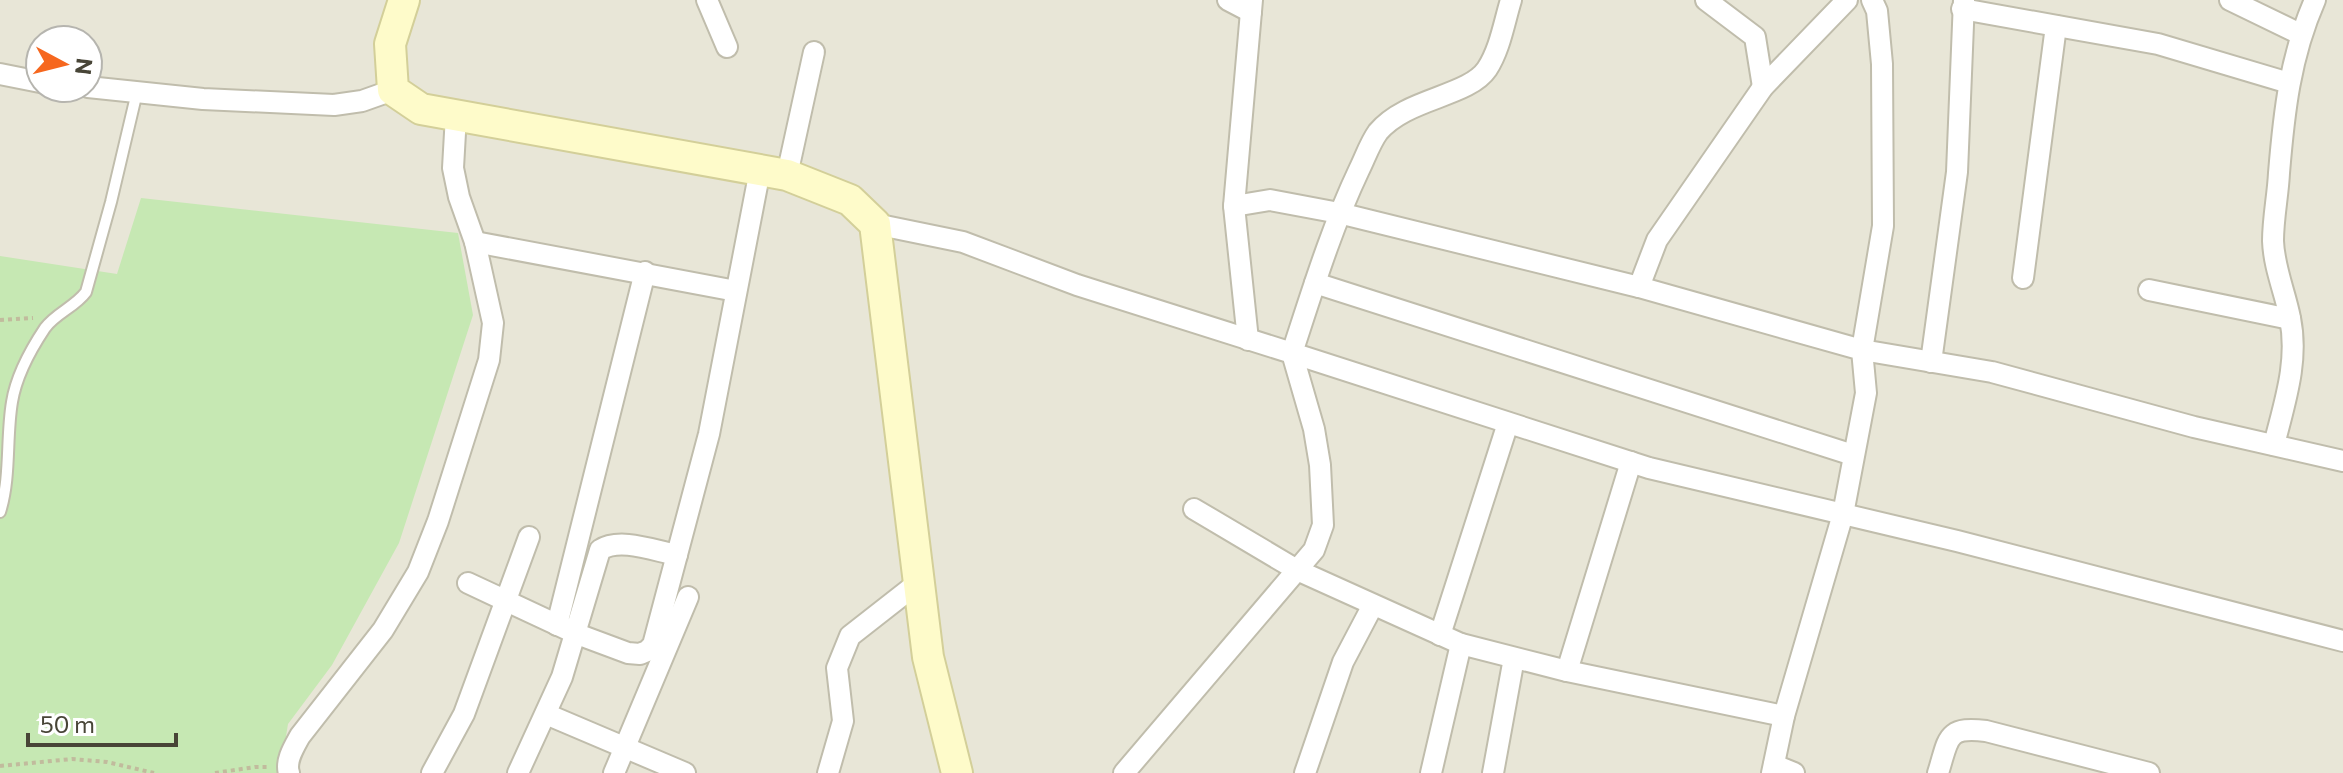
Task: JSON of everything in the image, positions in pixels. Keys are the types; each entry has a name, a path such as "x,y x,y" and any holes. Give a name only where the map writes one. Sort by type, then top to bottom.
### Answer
{"main road":[{"path":"404,0 390,44 393,90 421,109 773,173 850,200 875,224 928,657 957,773"}],"street":[{"path":"707,0 727,47"},
{"path":"1228,0 1252,6 1234,206 1248,340"},
{"path":"1125,773 1314,550 1323,525 1320,465 1314,429 1292,353 1339,213 1376,135 1390,120 1418,103 1463,87 1485,72 1497,50 1511,0"},
{"path":"1706,0 1755,37 1763,87"},
{"path":"1639,287 1657,240 1763,87 1847,0"},
{"path":"1794,773 1773,769 1784,716 1843,514 1866,393 1862,350 1883,226 1882,64 1877,11 1872,0"},
{"path":"2230,0 2300,34"},
{"path":"2274,445 2292,372 2293,349 2290,319 2273,241 2283,114 2300,34 2315,0"},
{"path":"1931,362 1957,172 1963,5 2158,44 2289,83"},
{"path":"2023,278 2056,26"},
{"path":"468,583 577,634 628,653 647,651 656,635 709,434 736,291 814,52"},
{"path":"0,74 24,79"},
{"path":"104,89 203,99 334,105 362,101 393,90"},
{"path":"288,770 292,751 300,736 383,630 418,572 438,521 489,360 493,323 475,242 459,197 453,168 456,115"},
{"path":"1234,206 1270,200 1339,213 1639,287 1862,350 1992,372 2194,427 2343,461"},
{"path":"875,224 963,242 1077,285 1631,462 2343,641"},
{"path":"475,242 736,291"},
{"path":"557,625 645,272"},
{"path":"1315,283 1853,455"},
{"path":"2149,290 2290,319"},
{"path":"1440,635 1508,423"},
{"path":"1567,671 1631,462"},
{"path":"1194,509 1297,570 1461,644 1567,671 1784,716"},
{"path":"432,773 464,714 529,537"},
{"path":"518,773 562,677 600,550 608,545 618,545 677,555"},
{"path":"828,773 843,721 837,668 850,636 919,582"},
{"path":"614,773 688,597"},
{"path":"1305,773 1343,662 1373,605"},
{"path":"1431,773 1461,644"},
{"path":"1493,773 1514,658"},
{"path":"546,714 685,773"},
{"path":"1938,773 1949,740 1957,731 1966,728 2149,773"}],"lane":[{"path":"0,512 17,382 46,327 86,292 137,92"}],"path":[{"path":"0,320 56,316"},
{"path":"0,766 72,759 107,762 154,773"},
{"path":"215,773 255,767 288,770"}],"shaded area":[{"path":"0,0 2343,0 2343,773 0,773"}],"green space":[{"path":"141,198 458,233 473,315 399,543 332,665 288,724 280,773 0,773 0,256 117,274"}]}
